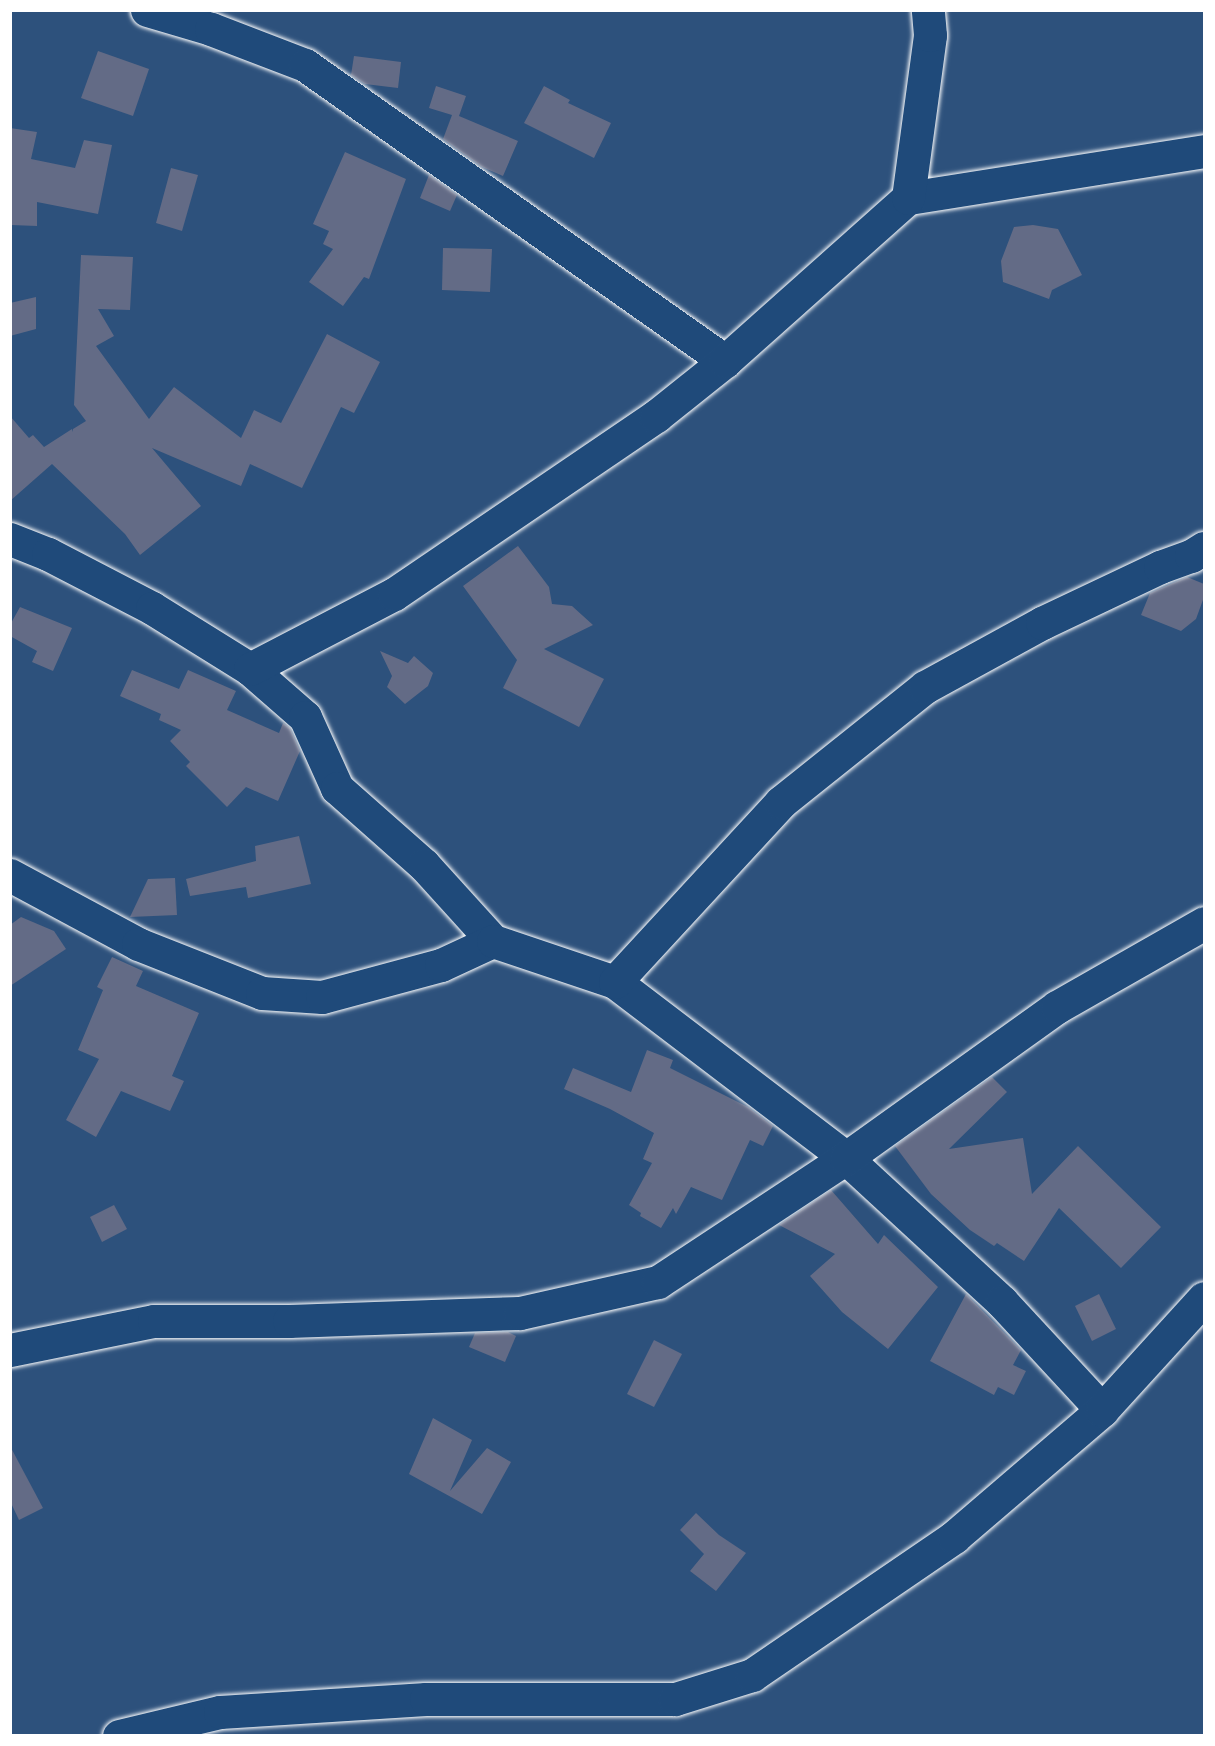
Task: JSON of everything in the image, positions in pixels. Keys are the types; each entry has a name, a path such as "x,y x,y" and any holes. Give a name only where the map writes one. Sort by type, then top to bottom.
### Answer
{"street":[{"path":"147,10 212,29 306,65 725,361"},
{"path":"908,198 930,35 928,10"},
{"path":"250,669 394,594 656,416 725,361 908,198 1068,170 1204,151"},
{"path":"10,539 48,554 152,608 250,669 305,717 337,788 424,865 493,940 615,982 846,1158 1002,1302 1102,1410"},
{"path":"615,982 781,802 924,687 1042,623 1204,548"},
{"path":"10,875 138,944 262,993 322,997 441,965 493,940"},
{"path":"10,1350 153,1321 289,1322 520,1313 658,1282 846,1158 1057,1006 1204,923"},
{"path":"119,1736 220,1713 254,1710 426,1699 675,1699 752,1675 954,1537 1102,1410 1204,1298"}],"building":[{"path":"98,51 149,69 133,116 81,98"},
{"path":"354,56 401,62 398,88 365,84 351,75"},
{"path":"436,86 466,96 459,116 518,141 503,176 482,167 443,139 452,115 429,108"},
{"path":"544,86 570,100 568,103 611,123 594,158 524,123"},
{"path":"10,128 37,132 31,159 75,168 84,140 112,145 98,214 37,202 37,226 11,225"},
{"path":"345,152 406,179 369,279 364,277 343,306 309,282 333,249 323,244 329,231 313,224"},
{"path":"171,168 198,175 182,231 156,223"},
{"path":"429,175 457,195 450,211 420,198"},
{"path":"1033,225 1058,229 1082,275 1052,290 1049,299 1003,282 1001,261 1014,227"},
{"path":"443,248 492,249 490,292 442,290"},
{"path":"81,255 133,257 130,310 98,309 114,336 96,346 149,419 174,387 241,438 254,410 281,423 327,334 380,362 354,413 341,407 302,488 250,464 241,486 152,448 201,506 140,555 125,534 52,464 10,501 10,416 29,438 33,435 44,447 72,429 73,432 73,429 86,421 74,405"},
{"path":"36,297 36,329 10,336 10,303"},
{"path":"518,546 549,587 552,604 572,606 593,625 544,649 604,679 579,727 503,688 517,660 463,586"},
{"path":"1187,577 1204,584 1204,597 1196,619 1181,631 1141,615 1150,593"},
{"path":"20,607 72,628 53,671 32,662 37,651 10,636 10,625"},
{"path":"380,651 408,663 414,656 433,673 428,686 405,704 387,687 392,676"},
{"path":"132,670 179,689 188,670 236,691 227,710 279,733 283,723 290,728 300,751 278,801 246,787 227,807 186,766 190,762 170,741 181,730 159,720 161,714 120,696"},
{"path":"299,836 311,884 248,898 246,887 190,896 186,879 256,861 255,846"},
{"path":"175,878 177,915 130,917 148,879"},
{"path":"21,917 54,931 66,949 10,986 10,925"},
{"path":"112,957 143,971 136,986 199,1013 172,1076 184,1081 170,1111 121,1091 96,1137 66,1120 99,1059 78,1050 103,990 97,987"},
{"path":"647,1050 673,1060 670,1068 748,1107 773,1126 763,1146 750,1140 722,1200 691,1187 676,1214 673,1208 661,1228 640,1216 641,1213 629,1205 652,1163 643,1159 654,1133 610,1109 564,1089 573,1068 631,1092"},
{"path":"992,1077 1007,1092 949,1149 1023,1138 1032,1194 1078,1146 1161,1227 1121,1268 1059,1208 1024,1261 997,1243 994,1246 970,1230 931,1194 895,1146"},
{"path":"831,1190 878,1244 884,1235 938,1287 888,1349 842,1312 810,1276 835,1254 779,1225"},
{"path":"114,1205 127,1229 102,1242 90,1217"},
{"path":"966,1294 1021,1350 1013,1365 1026,1371 1014,1395 998,1387 994,1395 930,1361"},
{"path":"1099,1294 1116,1329 1092,1341 1075,1306"},
{"path":"508,1332 516,1336 505,1362 469,1347 475,1333"},
{"path":"654,1340 682,1354 654,1407 627,1394"},
{"path":"433,1418 472,1440 450,1491 487,1448 511,1462 482,1514 409,1474"},
{"path":"10,1446 43,1508 19,1520 10,1501"},
{"path":"696,1513 719,1535 746,1553 716,1591 690,1571 704,1554 680,1530"}]}
